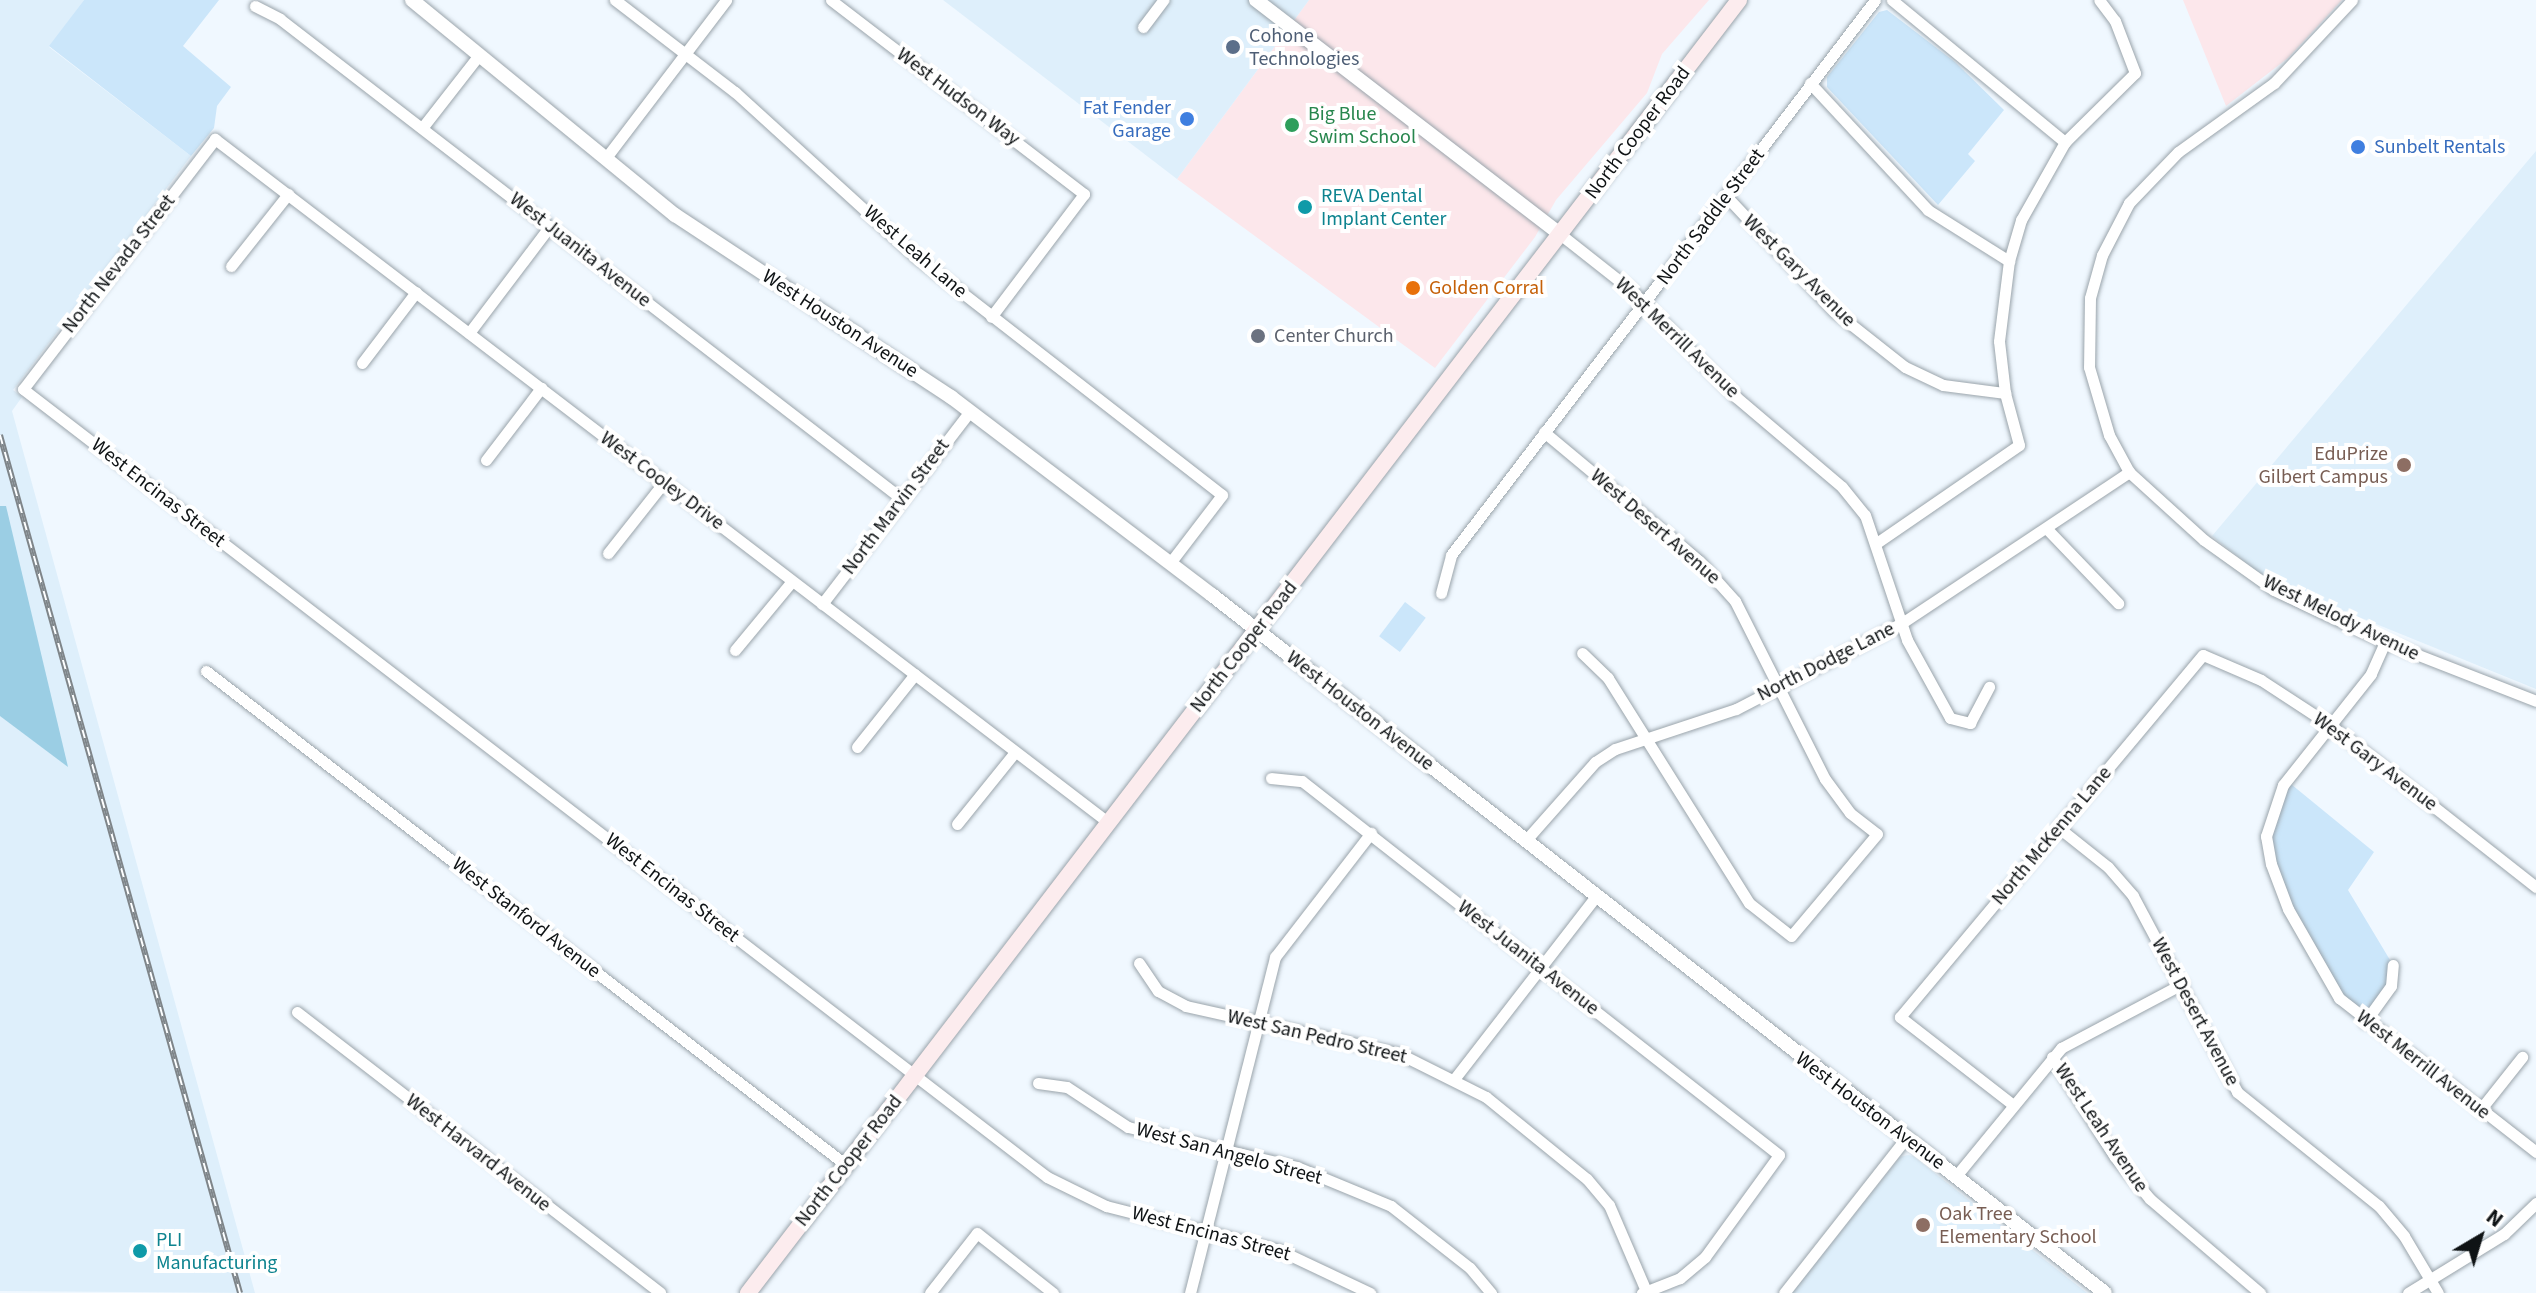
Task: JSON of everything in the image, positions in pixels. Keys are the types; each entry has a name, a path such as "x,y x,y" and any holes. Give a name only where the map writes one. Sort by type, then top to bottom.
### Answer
{"main road":[{"name":"North Cooper Road","path":"748,1293 1739,0"}],"street":[{"name":"West Houston Avenue","path":"412,0 605,159 696,229 970,411 1170,563 2105,1293"},
{"name":"West Leah Lane","path":"615,0 685,54 991,317 1222,495 1170,563"},
{"path":"605,159 726,0"},
{"name":"West Hudson Way","path":"831,0 1084,194 991,317"},
{"path":"1143,27 1163,0"},
{"name":"West Merrill Avenue","path":"1256,0 1646,303 1736,397 1842,487 1865,515 1878,542 1902,623 1922,674 1950,718 1970,723 1978,715 1989,687"},
{"name":"North Saddle Street","path":"1441,593 1451,555 1875,0"},
{"path":"1892,0 2065,142"},
{"path":"1878,542 2019,445 2005,393 1999,341 2009,261 2032,196 2065,142 2135,73 2115,21 2099,0"},
{"name":"West Melody Avenue","path":"2352,0 2274,83 2153,175 2113,230 2090,298 2089,367 2109,435 2129,472 2204,540 2274,590 2385,642 2536,701"},
{"name":"West Juanita Avenue","path":"255,6 280,19 902,499"},
{"path":"422,128 479,55"},
{"path":"1810,83 1928,210 2009,261"},
{"name":"West Cooley Drive","path":"215,139 1109,823"},
{"name":"North Nevada Street","path":"23,389 215,139"},
{"path":"231,266 288,194"},
{"name":"West Gary Avenue","path":"1727,197 1834,311 1905,367 1943,385 2005,393"},
{"path":"469,333 550,226"},
{"path":"362,363 416,292"},
{"path":"486,460 541,388"},
{"name":"West Encinas Street","path":"23,389 1069,1191 1205,1233 1279,1250 1370,1293"},
{"name":"North Marvin Street","path":"822,604 970,411"},
{"name":"West Desert Avenue","path":"1544,432 1708,571 1755,632 1776,688 1825,779 1850,813 1877,834 1791,936 1749,903 1644,737"},
{"name":"North Dodge Lane","path":"1526,840 1595,762 1644,737 1736,709 1902,623 2129,472"},
{"path":"608,553 664,482"},
{"path":"2047,529 2118,603"},
{"path":"735,650 792,581"},
{"path":"2330,725 2371,674 2385,642"},
{"path":"1582,653 1608,678 1644,737"},
{"name":"West Gary Avenue","path":"2203,655 2261,680 2330,725 2536,887"},
{"name":"North McKenna Lane","path":"2012,1104 1900,1017 2203,655"},
{"name":"West Stanford Avenue","path":"206,671 846,1165"},
{"path":"857,747 915,674"},
{"name":"West Merrill Avenue","path":"2330,725 2283,785 2266,836 2288,909 2339,998 2365,1022 2536,1152"},
{"path":"957,824 1015,752"},
{"name":"West Juanita Avenue","path":"1271,778 1302,781 1779,1155 1705,1257 1680,1278 1644,1292"},
{"name":"West Desert Avenue","path":"2059,828 2108,867 2133,896 2237,1092 2379,1206 2438,1293"},
{"path":"1190,1293 1223,1151 1275,957 1371,833"},
{"path":"1455,1078 1597,895"},
{"name":"West San Pedro Street","path":"1139,963 1158,991 1186,1006 1400,1054 1455,1078 1587,1179 1620,1225 1644,1292"},
{"path":"2365,1022 2391,986 2393,965"},
{"path":"1956,1176 2052,1057 2093,1027 2182,984"},
{"name":"West Harvard Avenue","path":"297,1012 660,1293"},
{"name":"West Leah Avenue","path":"2052,1057 2115,1157 2150,1199 2260,1293"},
{"path":"2480,1110 2522,1057"},
{"name":"West San Angelo Street","path":"1038,1083 1067,1087 1128,1127 1297,1167 1391,1206 1443,1244 1491,1293"},
{"path":"1784,1293 1906,1138"},
{"path":"2408,1293 2504,1234 2536,1203"},
{"path":"930,1293 977,1233 1053,1293"}],"shaded area":[{"path":"0,0 84,0 49,47 191,156 13,390 22,397 12,411 255,1293 0,1291"},
{"path":"84,0 219,0 183,46 231,87 217,106 214,128 191,156 49,46"},
{"path":"943,0 1309,0 1177,179"},
{"path":"1309,0 1709,0 1662,54 1647,93 1556,200 1535,237 1435,368 1177,179"},
{"path":"2183,0 2342,0 2288,58 2226,106"},
{"path":"1887,10 1955,62 2004,110 1968,154 1975,161 1938,205 1827,87 1827,77 1879,12"},
{"name":"EduPrize Gilbert Campus","path":"2536,151 2536,689 2295,591 2256,571 2212,536"},
{"path":"0,506 6,506 68,767 0,716"},
{"path":"1405,602 1426,618 1400,652 1379,636"},
{"path":"2286,780 2374,852 2348,890 2393,965 2391,986 2365,1022 2339,998 2271,864 2270,810"},
{"name":"Oak Tree Elementary School","path":"1908,1155 2087,1293 1792,1293 1900,1157"}],"railway":[{"path":"0,435 240,1293"}],"place":[{"name":"Cohone Technologies","path":"1233,47"},
{"name":"Fat Fender Garage","path":"1187,119"},
{"name":"Big Blue Swim School","path":"1292,125"},
{"name":"Sunbelt Rentals","path":"2358,147"},
{"name":"REVA Dental Implant Center","path":"1305,207"},
{"name":"Golden Corral","path":"1413,288"},
{"name":"Center Church","path":"1258,336"},
{"name":"EduPrize Gilbert Campus","path":"2404,465"},
{"name":"Oak Tree Elementary School","path":"1923,1225"},
{"name":"PLI Manufacturing","path":"140,1251"}]}
